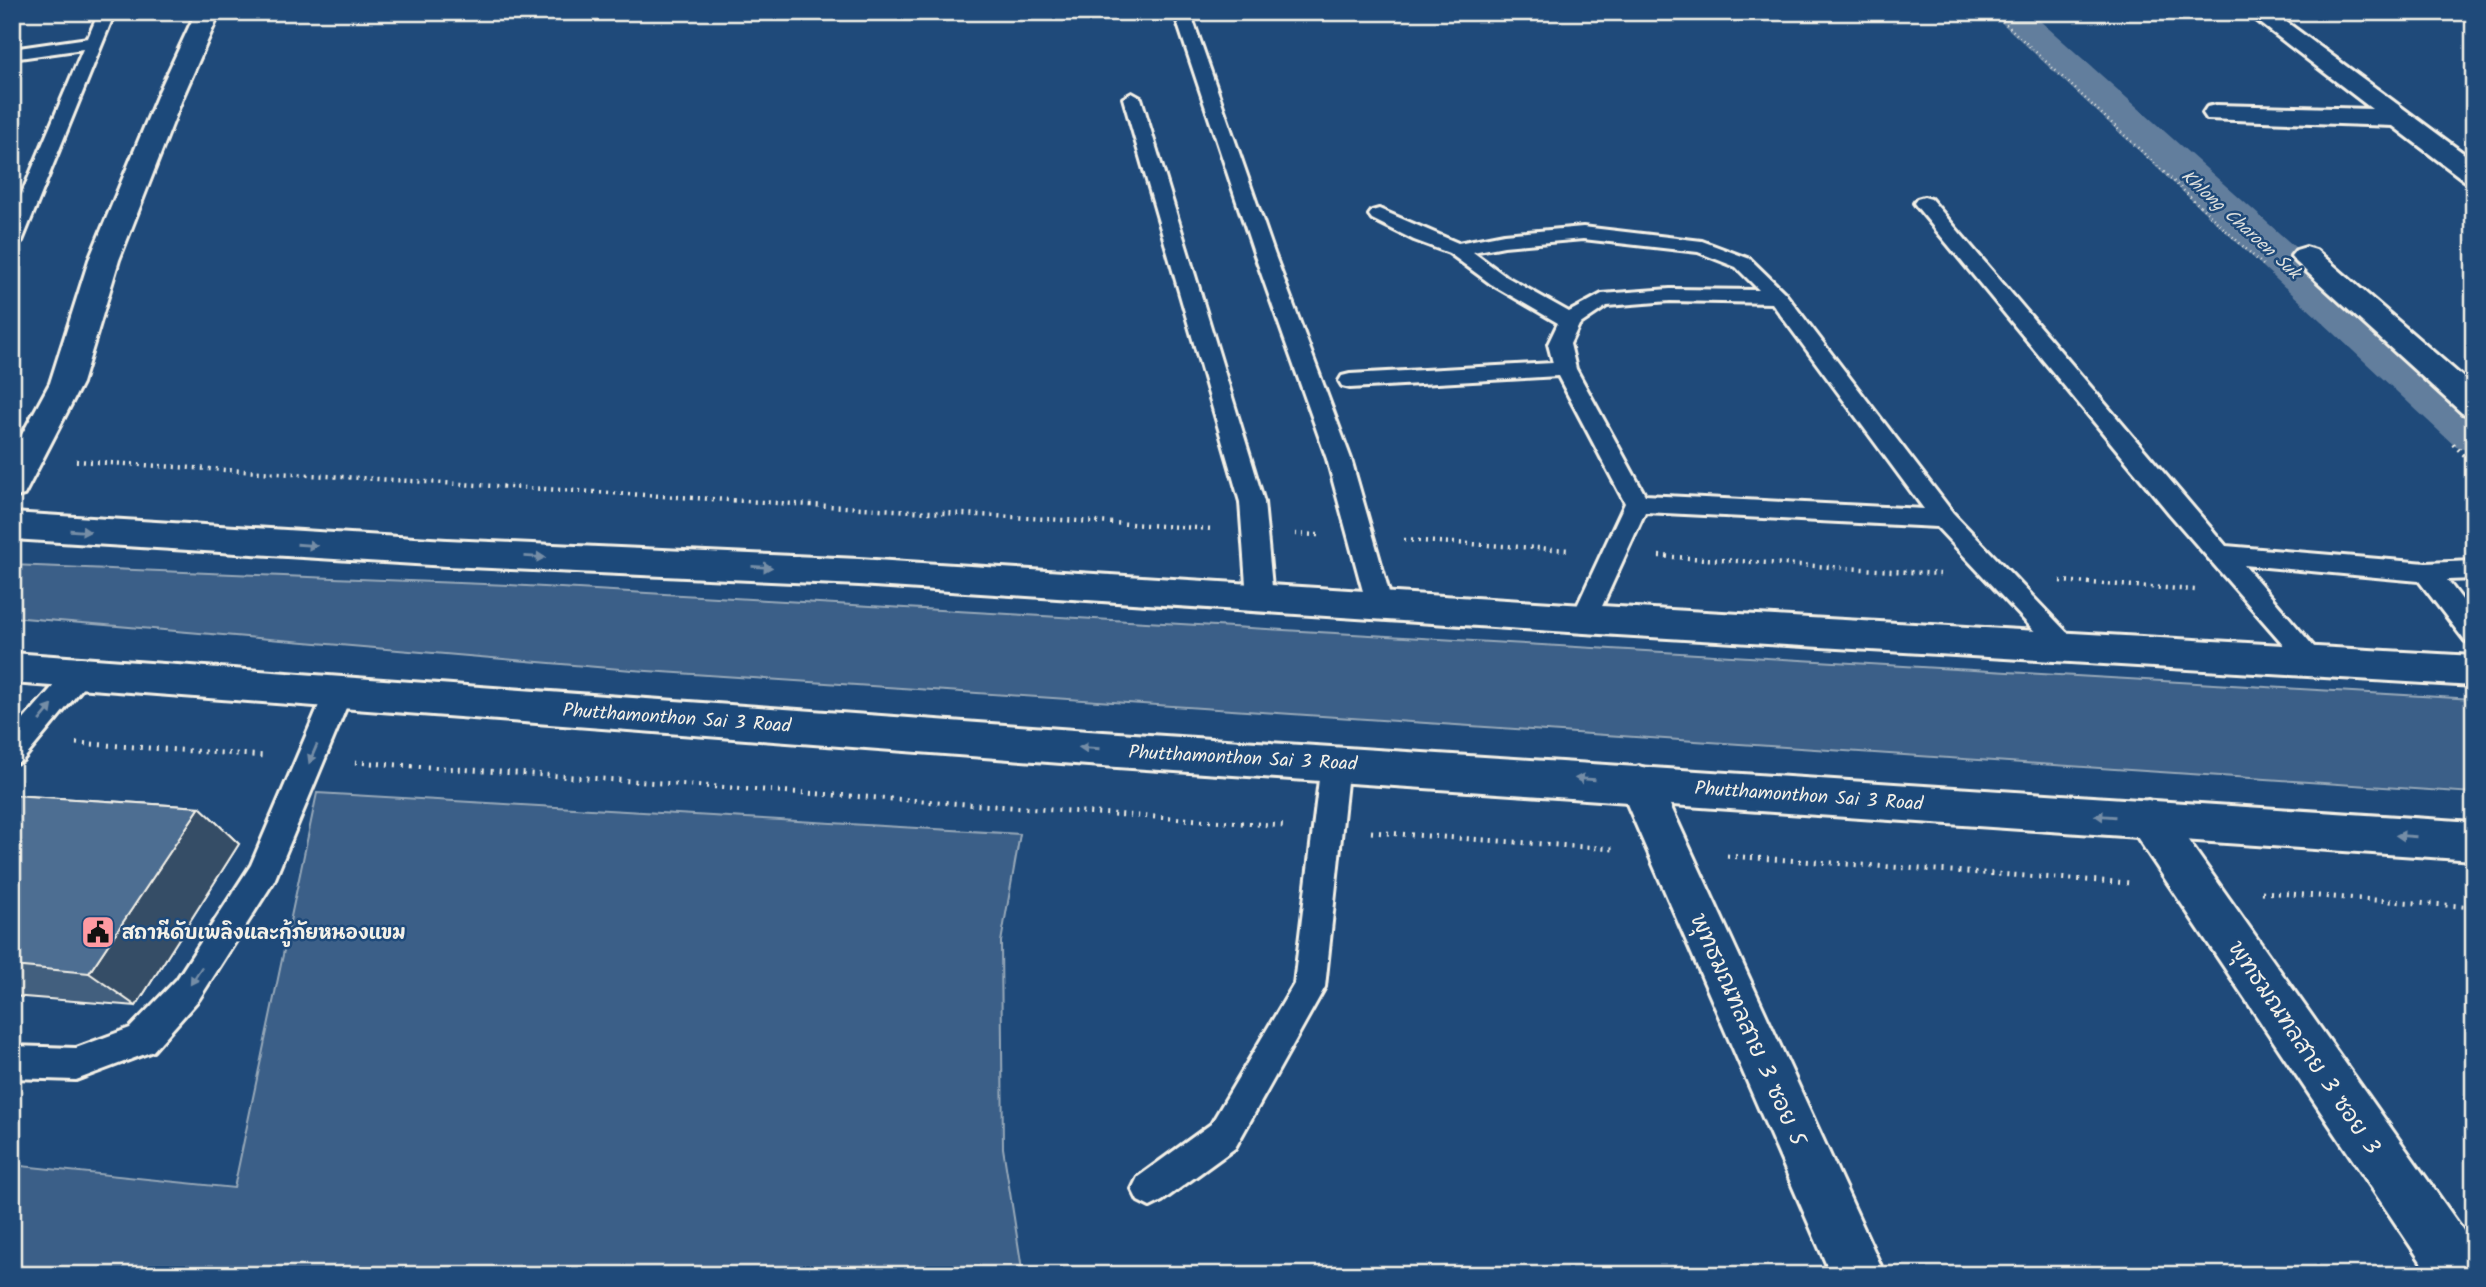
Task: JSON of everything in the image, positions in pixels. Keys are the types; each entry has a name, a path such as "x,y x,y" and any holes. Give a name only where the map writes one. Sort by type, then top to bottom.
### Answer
{"main road":[{"path":"12,486 66,383 104,260 171,94 208,12"},
{"path":"2258,12 2474,174"},
{"path":"2216,113 2398,118"},
{"path":"2306,256 2474,405"},
{"path":"12,527 447,553 859,572 1584,620 2474,671"},
{"name":"Phutthamonthon Sai 3 Road","path":"12,668 1088,748 2474,841"},
{"name":"พุทธมณฑลสาย 3 ซอย 5","path":"1639,783 1858,1275"},
{"name":"พุทธมณฑลสาย 3 ซอย 3","path":"2148,818 2462,1275"}],"lane":[{"path":"12,241 107,12"},
{"path":"1182,12 1264,253 1339,459 1380,606"},
{"path":"12,54 95,42"},
{"path":"1132,98 1252,502 1260,598"},
{"path":"1924,203 2218,554 2313,662"},
{"path":"1379,215 1421,236 1456,249 1498,280 1570,321"},
{"path":"1456,249 1504,240 1583,233 1702,247 1743,263 1777,297 1944,519 2065,648"},
{"path":"1637,503 1565,369 1559,344 1570,321 1602,300 1670,295 1777,297"},
{"path":"1350,381 1565,369"},
{"path":"1637,503 1944,519"},
{"path":"1584,620 1637,503"},
{"path":"2218,554 2426,572 2474,570"},
{"path":"2426,572 2474,634"},
{"path":"18,746 80,673"},
{"path":"12,1062 76,1064 141,1040 188,989 263,872 339,691"},
{"path":"1150,1189 1223,1136 1309,987 1335,763"}],"path":[{"path":"1993,12 2266,268"},
{"path":"2444,436 2474,464"},
{"path":"18,746 310,759 2474,907"}],"shaded area":[{"path":"12,565 509,585 2474,699 2474,793 632,670 12,617"},
{"path":"317,793 1020,834 1001,942 1003,1148 1023,1275 12,1275 12,1165 234,1188"}],"building":[{"path":"12,795 200,807 89,973 12,966"}],"waterway":[{"name":"Khlong Charoen Suk","path":"2008,12 2474,435"}],"place":[{"name":"สถานีดับเพลิงและกู้ภัยหนองแขม","path":"98,932"}]}
